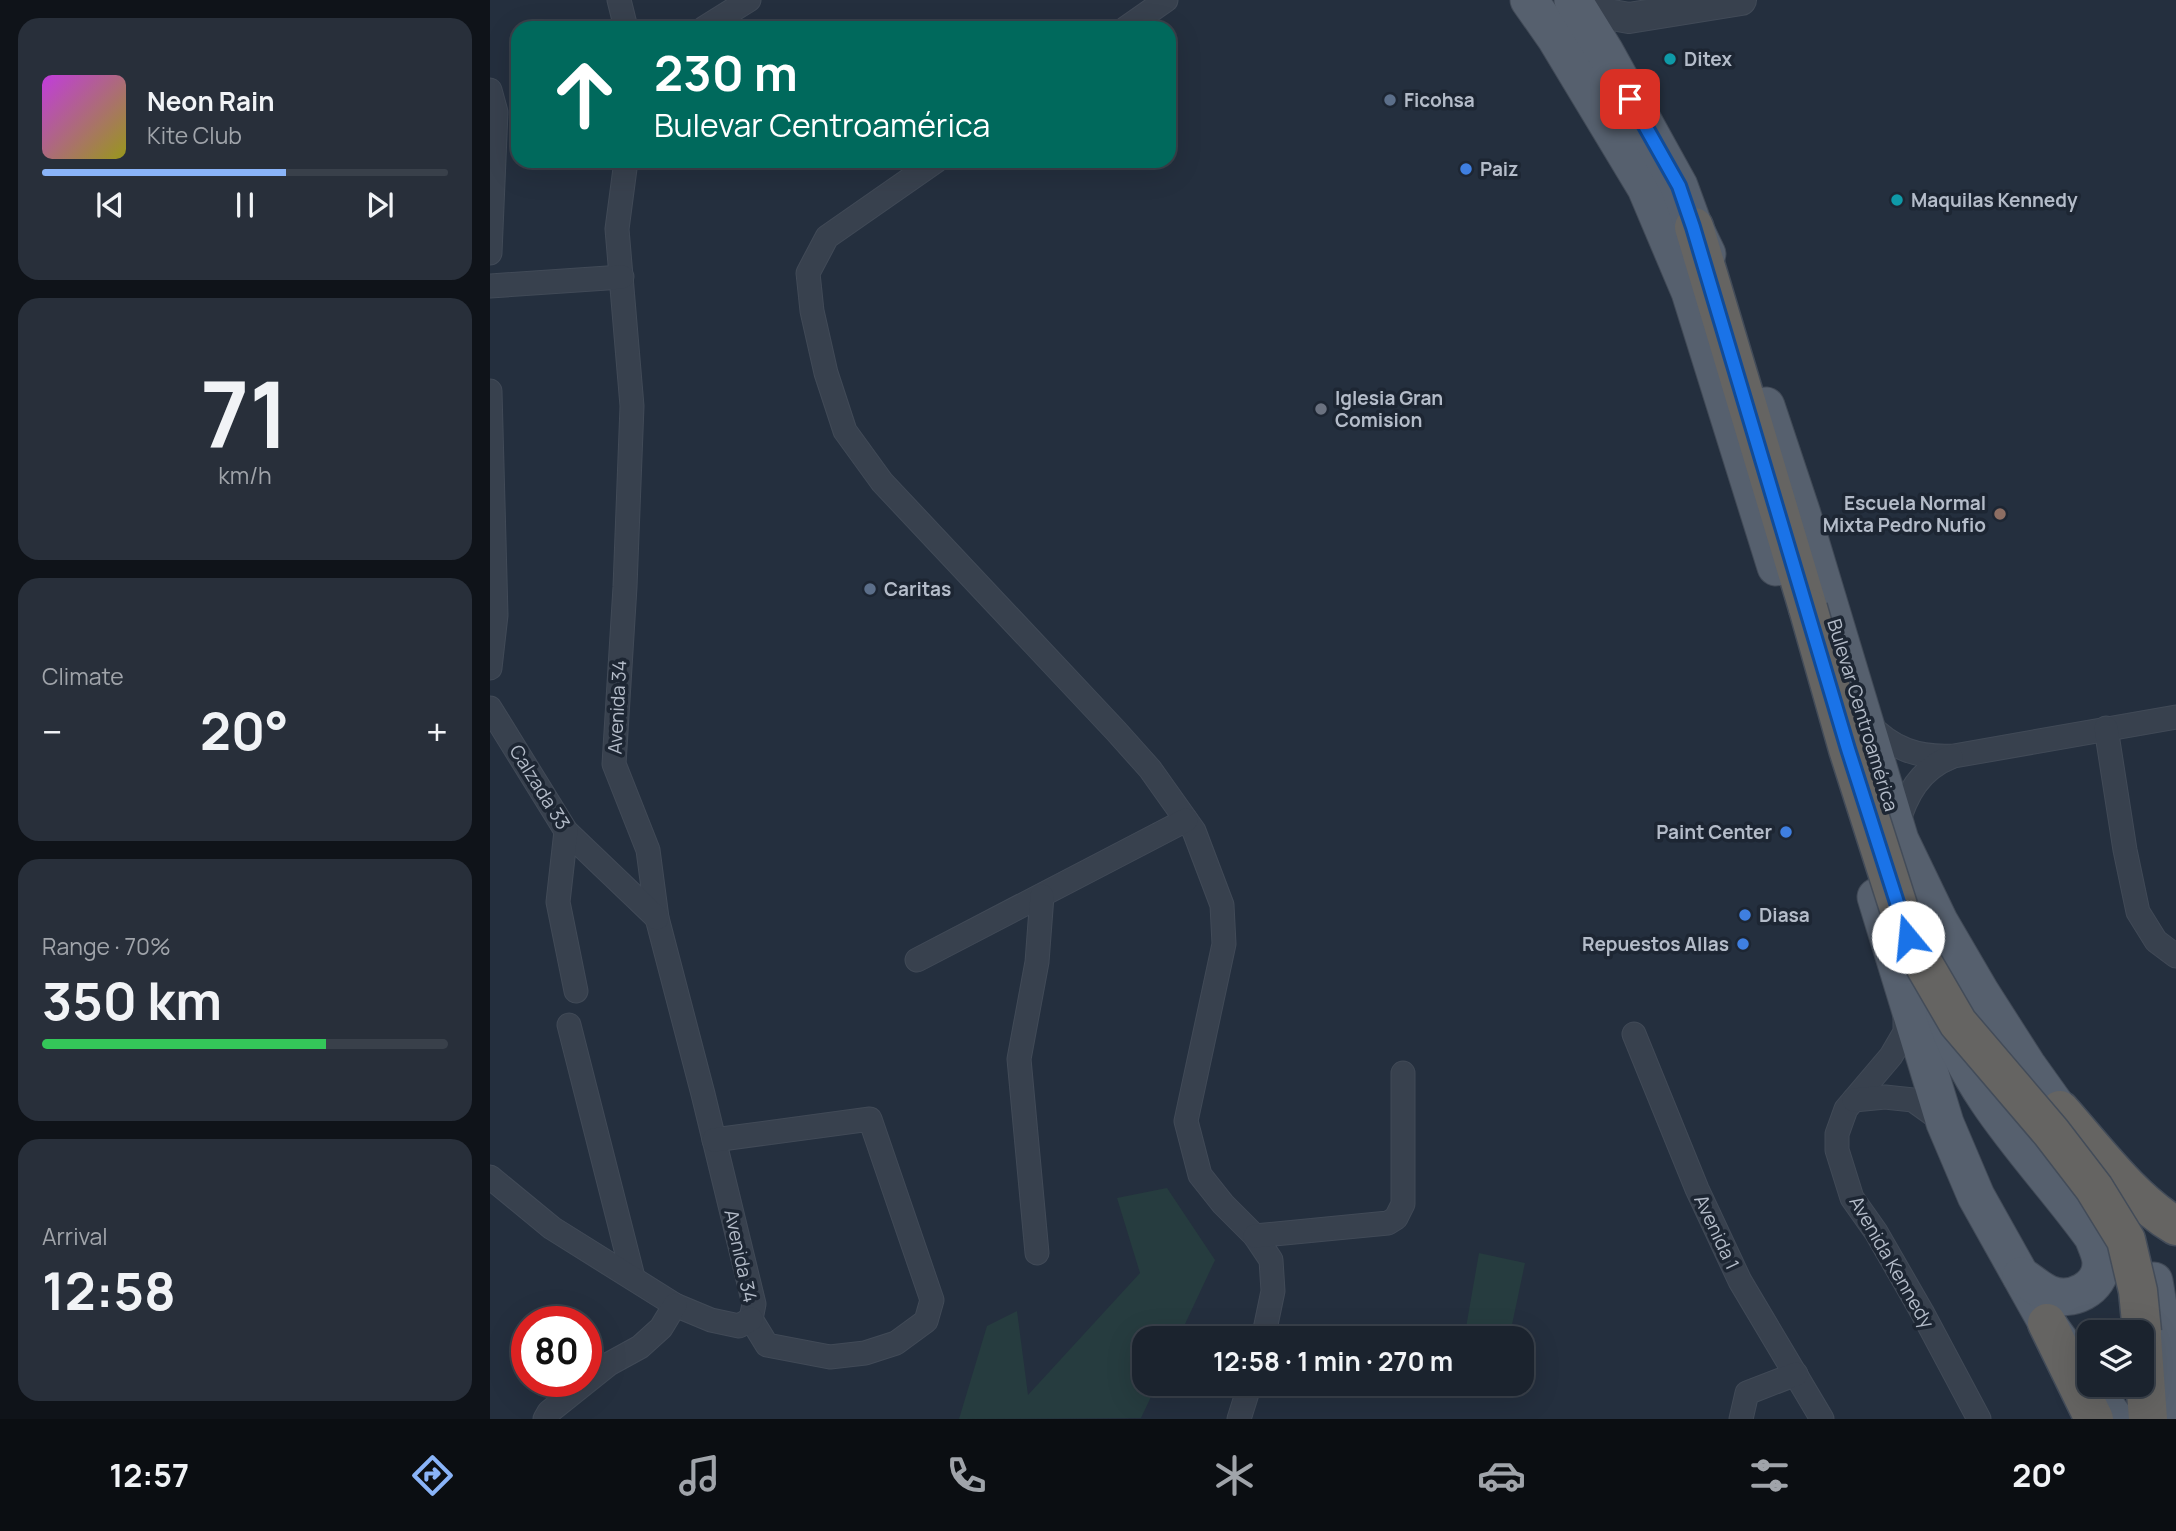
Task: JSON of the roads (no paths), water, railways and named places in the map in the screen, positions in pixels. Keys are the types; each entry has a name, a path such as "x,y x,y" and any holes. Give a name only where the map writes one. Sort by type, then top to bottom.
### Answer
{"highway":[{"path":"1693,227 1848,749 1908,937 1958,1024 2080,1169 2126,1240 2138,1291 2141,1320"},
{"path":"2060,1110 2131,1189 2176,1226"},
{"path":"2047,1322 2094,1419"},
{"path":"2146,1397 2148,1419"}],"main road":[{"name":"Bulevar Centroamérica","path":"1529,0 1555,37 1646,188 1689,292 1841,773 1945,1124 1976,1196 2047,1322 2077,1365"},
{"name":"Bulevar Centroamérica","path":"1582,18 1679,186 1693,227 1730,299 1802,514 1898,833 1939,921 1981,993 2027,1065 2121,1199 2142,1240 2154,1283 2176,1412"},
{"path":"1898,833 1912,902 1952,1038 1989,1103 2093,1237 2101,1261 2100,1275 2084,1293 2064,1297 2049,1294 2021,1276"},
{"name":"Bulevar Centroamérica","path":"2099,1397 2115,1419"}],"street":[{"path":"619,0 624,21"},
{"path":"715,21 749,0"},
{"path":"1136,21 1166,0"},
{"path":"1582,18 1629,18 1741,0"},
{"path":"1582,18 1629,18"},
{"path":"490,90 496,111 490,253"},
{"name":"Avenida 34","path":"625,168 617,229 632,406 614,764 648,850 657,919 754,1304 751,1319"},
{"path":"926,168 827,237 808,273 812,311 826,373 845,431 882,482 1150,769 1194,831 1222,905 1224,944 1186,1121 1200,1175 1223,1204 1255,1236 1271,1260 1273,1291 1266,1326"},
{"path":"490,286 622,277"},
{"path":"490,391 496,615 490,668"},
{"name":"Calzada 33","path":"490,708 566,831 657,919"},
{"path":"1866,721 1896,747 1914,754 1934,757 1954,756 2176,717"},
{"path":"2106,729 2125,850 2138,912 2156,942 2176,956"},
{"path":"1898,833 1902,809 1916,782 1939,762 1954,756"},
{"path":"917,960 1186,820"},
{"path":"566,831 558,902 576,991"},
{"path":"1037,1253 1019,1059 1037,962 1042,896"},
{"name":"Avenida Kennedy","path":"1904,992 1905,1032 1891,1056 1846,1109 1837,1134 1838,1150 1852,1198 1876,1232 1909,1289 1979,1419"},
{"path":"569,1025 633,1278"},
{"name":"Avenida 1","path":"1634,1034 1697,1189 1740,1281 1822,1419"},
{"path":"1255,1236 1388,1223 1396,1219 1403,1203 1403,1073"},
{"path":"1854,1100 1885,1097 1913,1100 1945,1124"},
{"path":"490,1177 552,1228 675,1305 711,1320 739,1326 751,1319 767,1345 830,1357 864,1353 895,1343 926,1321 932,1300 870,1119 714,1140"},
{"path":"545,1419 549,1412 609,1364 640,1347 662,1328 675,1305"},
{"path":"1741,1419 1746,1394 1796,1374"},
{"path":"1239,1419 1246,1396"}],"place":[{"name":"Ditex","path":"1670,59"},
{"name":"Ficohsa","path":"1390,100"},
{"name":"Paiz","path":"1466,169"},
{"name":"Maquilas Kennedy","path":"1897,200"},
{"name":"Iglesia Gran Comision","path":"1321,409"},
{"name":"Escuela Normal Mixta Pedro Nufio","path":"2000,514"},
{"name":"Caritas","path":"870,589"},
{"name":"Paint Center","path":"1786,832"},
{"name":"Diasa","path":"1745,915"},
{"name":"Repuestos Allas","path":"1743,944"}]}
